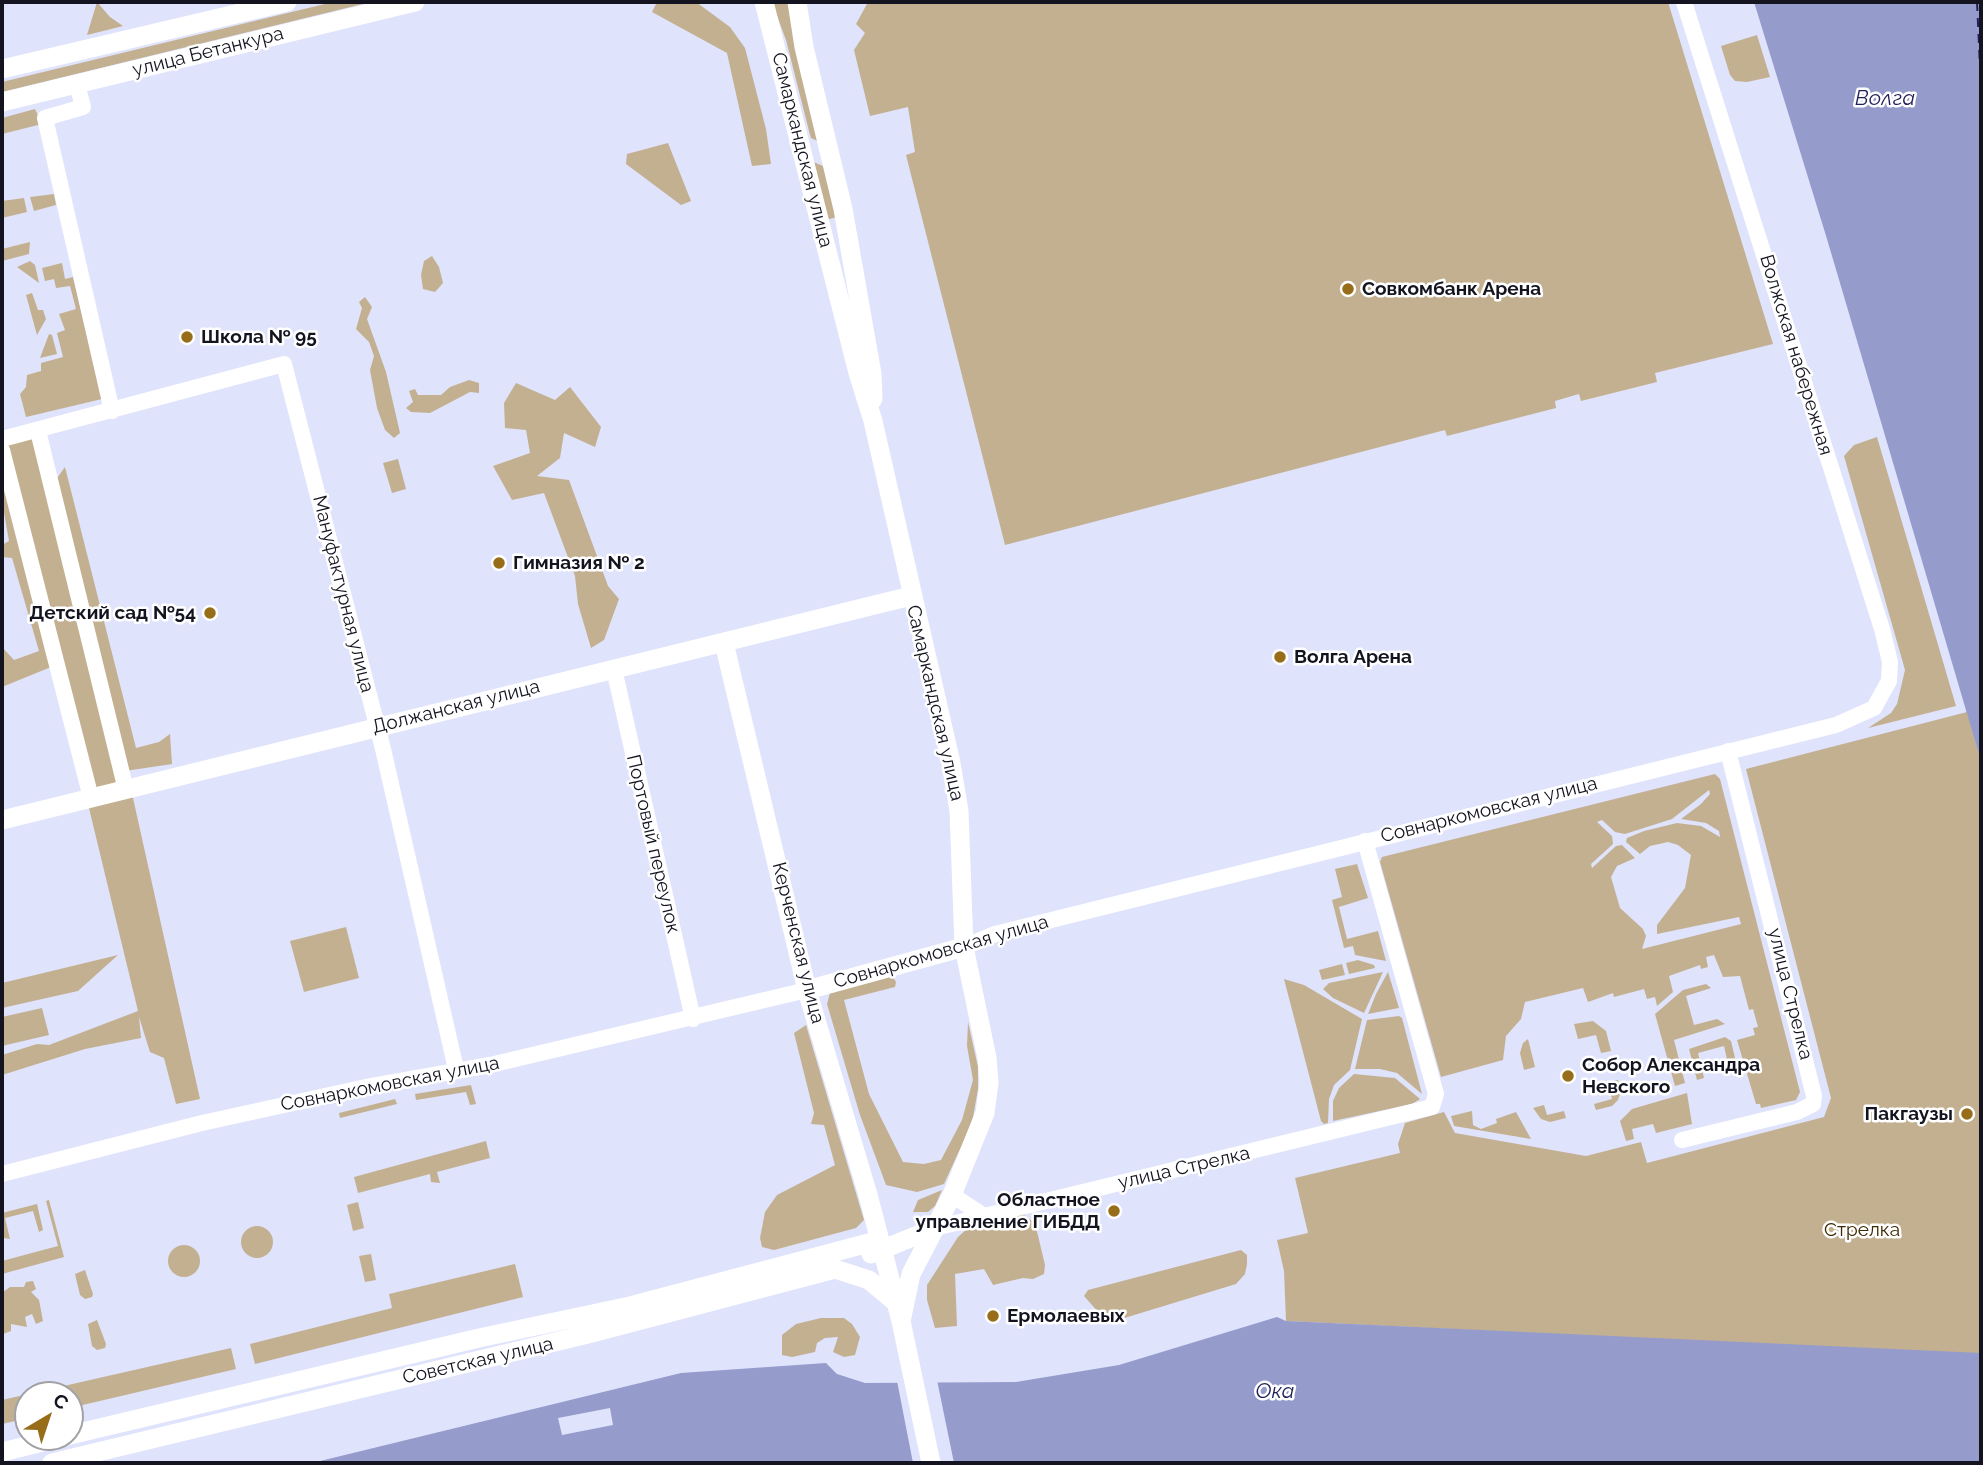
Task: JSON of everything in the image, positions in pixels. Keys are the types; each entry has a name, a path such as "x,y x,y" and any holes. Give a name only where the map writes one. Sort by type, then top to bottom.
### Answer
{"main road":[{"name":"улица Бетанкура","path":"2,69 286,2"},
{"name":"улица Бетанкура","path":"2,103 415,2"},
{"name":"Самаркандская улица","path":"764,2 858,373 873,421 946,740 959,811 964,947 989,1083 985,1113 952,1195 911,1274 901,1321"},
{"name":"Самаркандская улица","path":"797,2 804,47 832,160 866,334 872,374 873,421"},
{"path":"791,106 800,116 814,151 832,160"},
{"name":"Должанская улица","path":"2,820 911,596"},
{"name":"Керченская улица","path":"724,643 807,990 901,1321 931,1463"},
{"name":"Совнаркомовская улица","path":"807,990 964,947"},
{"path":"881,1245 935,1227"},
{"name":"Советская улица","path":"52,1463 592,1333 835,1269 881,1245"},
{"name":"Советская улица","path":"84,1432 466,1341 630,1306 881,1245"},
{"path":"835,1269 849,1271 869,1280 894,1301"}],"street":[{"name":"Волжская набережная","path":"1684,2 1882,629 1889,662 1889,681 1874,708"},
{"path":"2,439 112,411 45,118 83,107 78,84"},
{"name":"Мануфактурная улица","path":"112,411 284,364 377,726 456,1069"},
{"path":"38,431 127,790"},
{"path":"2,450 90,798"},
{"name":"Портовый переулок","path":"614,669 692,1019"},
{"name":"Совнаркомовская улица","path":"964,947 995,934 1836,725 1874,708"},
{"name":"улица Стрелка","path":"1682,1140 1808,1109 1813,1104 1814,1096 1728,751"},
{"name":"улица Стрелка","path":"935,1227 1432,1107 1436,1094 1365,841"},
{"name":"Совнаркомовская улица","path":"2,1174 202,1123 456,1069 490,1065 807,990"},
{"path":"952,1195 981,1214"}],"green space":[{"path":"97,2 110,17 123,26 87,35"},
{"path":"333,2 371,2 2,92 2,82"},
{"path":"657,2 696,2 730,27 745,48 766,129 771,164 752,166 727,53 652,12"},
{"path":"772,2 788,2 820,142 811,138 786,40"},
{"name":"Совкомбанк Арена","path":"868,2 1668,2 1773,344 1655,373 1657,382 1581,401 1579,394 1555,401 1556,408 1447,436 1445,430 1005,545 906,155 915,152 908,107 870,116 854,50 865,33 856,24"},
{"path":"1757,35 1770,77 1747,82 1735,81 1730,75 1721,46"},
{"path":"35,109 42,124 2,134 2,118"},
{"path":"668,143 691,201 681,205 626,164 627,154"},
{"path":"811,161 828,168 838,217 825,220"},
{"path":"54,194 56,205 34,211 30,197"},
{"path":"24,198 27,212 2,218 2,201"},
{"path":"30,242 29,254 2,261 2,249"},
{"path":"432,256 439,267 443,283 435,292 423,289 421,275 424,261"},
{"path":"30,261 35,265 39,283 17,267"},
{"path":"62,263 65,279 73,277 102,399 26,417 20,394 26,387 27,375 41,371 41,363 63,357 57,333 65,330 59,314 76,309 70,286 56,288 54,279 45,281 42,268"},
{"path":"32,293 38,310 43,310 46,319 37,335 26,295"},
{"path":"365,297 372,307 367,319 386,372 400,433 394,438 385,430 377,408 370,370 374,356 369,342 356,329 362,308 359,302"},
{"path":"49,334 52,335 57,354 40,358"},
{"path":"469,380 479,383 479,393 470,392 430,413 411,412 406,408 413,402 409,391 415,389 418,395 441,395 450,387"},
{"path":"516,383 555,400 570,387 601,427 595,447 564,433 560,458 537,476 569,480 608,586 619,599 604,640 591,648 578,604 575,576 544,493 512,500 493,466 530,453 526,430 505,428 504,403"},
{"path":"42,432 55,481 65,467 136,748 159,742 170,734 172,764 125,771 200,1099 176,1104 164,1058 150,1052 139,1017 141,1038 85,1049 2,1075 2,1055 37,1044 49,1045 138,1011 88,804 51,667 2,687 2,647 14,660 39,651 12,558 2,557 2,545 9,541 2,501 2,443"},
{"path":"1877,437 1956,706 1868,728 1891,713 1897,704 1905,670 1844,456 1854,445"},
{"path":"398,459 406,489 392,493 383,463"},
{"name":"Стрелка","path":"1967,712 1981,761 1981,1355 1286,1321 1284,1271 1277,1240 1308,1233 1295,1178 1400,1153 1398,1144 1405,1123 1444,1112 1455,1133 1586,1156 1641,1142 1647,1163 1824,1117 1831,1098 1746,769"},
{"path":"1715,774 1720,779 1800,1092 1796,1100 1761,1108 1760,1104 1756,1104 1737,1040 1755,1035 1753,1028 1758,1027 1753,1009 1749,1010 1740,976 1723,977 1714,955 1706,957 1708,967 1701,969 1700,965 1669,976 1673,992 1657,1006 1655,997 1647,999 1644,989 1614,997 1613,993 1588,1002 1583,988 1525,1002 1521,1019 1506,1036 1503,1060 1441,1077 1380,862 1382,857","holes":["1709,790 1710,794 1681,819 1706,823 1719,831 1720,837 1701,826 1677,823 1644,831 1627,838 1626,842 1640,854 1650,846 1668,842 1678,845 1691,855 1685,888 1657,925 1657,934 1739,917 1741,924 1642,949 1646,936 1643,929 1620,908 1611,877 1617,866 1635,858 1622,845 1616,846 1592,868 1591,864 1613,844 1612,836 1597,822 1602,820 1615,832 1625,834 1672,819"]},
{"path":"1357,864 1368,898 1339,907 1347,939 1378,931 1386,961 1355,955 1353,946 1344,948 1332,900 1342,897 1335,869"},
{"path":"346,927 359,978 304,992 290,941"},
{"path":"118,955 78,991 2,1008 2,983"},
{"path":"1358,960 1374,965 1375,968 1349,974 1346,963"},
{"path":"1342,964 1345,975 1322,980 1319,970"},
{"path":"1383,972 1364,1013 1333,998 1323,989 1329,983"},
{"path":"1388,972 1399,1008 1368,1014 1376,994"},
{"path":"891,974 896,982 895,987 844,1000 869,1094 903,1162 924,1164 941,1160 962,1120 973,1080 967,1046 968,1022 978,1067 978,1089 972,1123 944,1184 917,1192 886,1185 860,1115 827,1004 830,993"},
{"path":"1284,979 1304,985 1362,1019 1350,1070 1334,1085 1329,1099 1328,1123 1321,1121"},
{"path":"1706,984 1711,988 1686,996 1694,1025 1717,1019 1725,1024 1674,1040 1685,1083 1675,1086 1655,1014 1683,990"},
{"path":"42,1008 49,1035 2,1046 2,1017"},
{"path":"1399,1016 1402,1018 1422,1094 1397,1073 1380,1069 1355,1069 1367,1020"},
{"path":"1593,1021 1606,1031 1611,1051 1601,1053 1596,1035 1578,1039 1574,1024"},
{"path":"806,1025 864,1220 856,1228 774,1250 762,1247 760,1238 765,1212 777,1195 835,1165 824,1125 811,1124 814,1113 794,1033"},
{"path":"1725,1037 1731,1041 1736,1062 1728,1064 1724,1046 1698,1053 1704,1078 1697,1080 1689,1049"},
{"path":"1528,1039 1535,1067 1524,1070 1520,1053 1523,1043"},
{"path":"1354,1074 1395,1078 1420,1099 1412,1104 1333,1121 1333,1101 1339,1088"},
{"path":"1618,1080 1621,1091 1618,1100 1612,1106 1596,1110 1594,1104 1612,1099 1608,1082"},
{"path":"471,1085 476,1104 470,1105 466,1092 416,1100 415,1094"},
{"path":"1687,1093 1692,1124 1656,1133 1653,1124 1632,1129 1634,1139 1626,1141 1620,1121 1632,1109"},
{"path":"395,1099 397,1104 340,1118 339,1113"},
{"path":"1544,1105 1547,1115 1564,1111 1566,1118 1550,1122 1541,1119 1533,1108"},
{"path":"1472,1111 1473,1125 1481,1129 1497,1123 1496,1119 1516,1112 1531,1139 1454,1126 1451,1116"},
{"path":"486,1141 490,1158 437,1172 440,1183 431,1182 430,1174 358,1193 354,1177"},
{"path":"942,1190 935,1206 928,1212 913,1212 918,1200"},
{"path":"49,1200 64,1257 2,1274 2,1261 58,1246 46,1201"},
{"path":"358,1202 364,1228 353,1231 347,1205"},
{"path":"37,1204 43,1230 39,1232 33,1211 5,1218 10,1239 4,1238 2,1213"},
{"path":"1023,1214 1035,1223 1045,1265 1044,1274 1033,1279 1023,1278 993,1285 984,1269 955,1274 957,1326 935,1328 927,1300 927,1285 958,1237 968,1228"},
{"path":"257,1226 268,1231 273,1242 268,1253 257,1258 246,1253 241,1242 246,1231"},
{"path":"184,1245 195,1250 200,1261 195,1272 184,1277 173,1272 168,1261 173,1250"},
{"path":"1241,1250 1247,1255 1247,1264 1245,1274 1236,1284 1108,1323 1084,1296 1088,1290"},
{"path":"371,1254 376,1280 365,1282 359,1256"},
{"path":"515,1264 523,1297 255,1364 250,1344 392,1308 389,1294"},
{"path":"85,1270 93,1294 85,1299 80,1295 75,1274"},
{"path":"33,1281 36,1289 31,1292 39,1300 43,1321 36,1324 32,1314 25,1317 27,1327 11,1324 11,1331 3,1334 3,1292 10,1287 24,1287 26,1282"},
{"path":"821,1318 844,1318 852,1324 860,1337 855,1355 844,1357 833,1352 838,1337 825,1338 817,1343 815,1352 792,1357 782,1355 782,1335 796,1324"},
{"path":"97,1320 106,1344 105,1348 97,1350 92,1346 88,1324"},
{"path":"231,1348 236,1369 84,1405 84,1381"},
{"path":"14,1397 14,1421 2,1424 2,1400"}],"water":[{"name":"Волга","path":"1754,2 1981,2 1981,761 1827,239"},
{"name":"Ока","path":"1277,1317 1286,1321 1981,1353 1981,1463 312,1463 681,1373 826,1363 837,1374 865,1383 1016,1382 1119,1365"}],"pier":[{"path":"937,1380 954,1463 913,1463 897,1381"},
{"path":"610,1408 613,1425 562,1435 558,1418"}],"ferry route":[{"path":"1977,2 1981,88"}],"place":[{"name":"Совкомбанк Арена","path":"1348,289"},
{"name":"Школа № 95","path":"187,337"},
{"name":"Гимназия № 2","path":"499,563"},
{"name":"Детский сад №54","path":"210,613"},
{"name":"Волга Арена","path":"1280,657"},
{"name":"Собор Александра Невского","path":"1568,1076"},
{"name":"Пакгаузы","path":"1967,1114"},
{"name":"Областное управление ГИБДД","path":"1114,1211"},
{"name":"Ермолаевых","path":"993,1316"}]}
